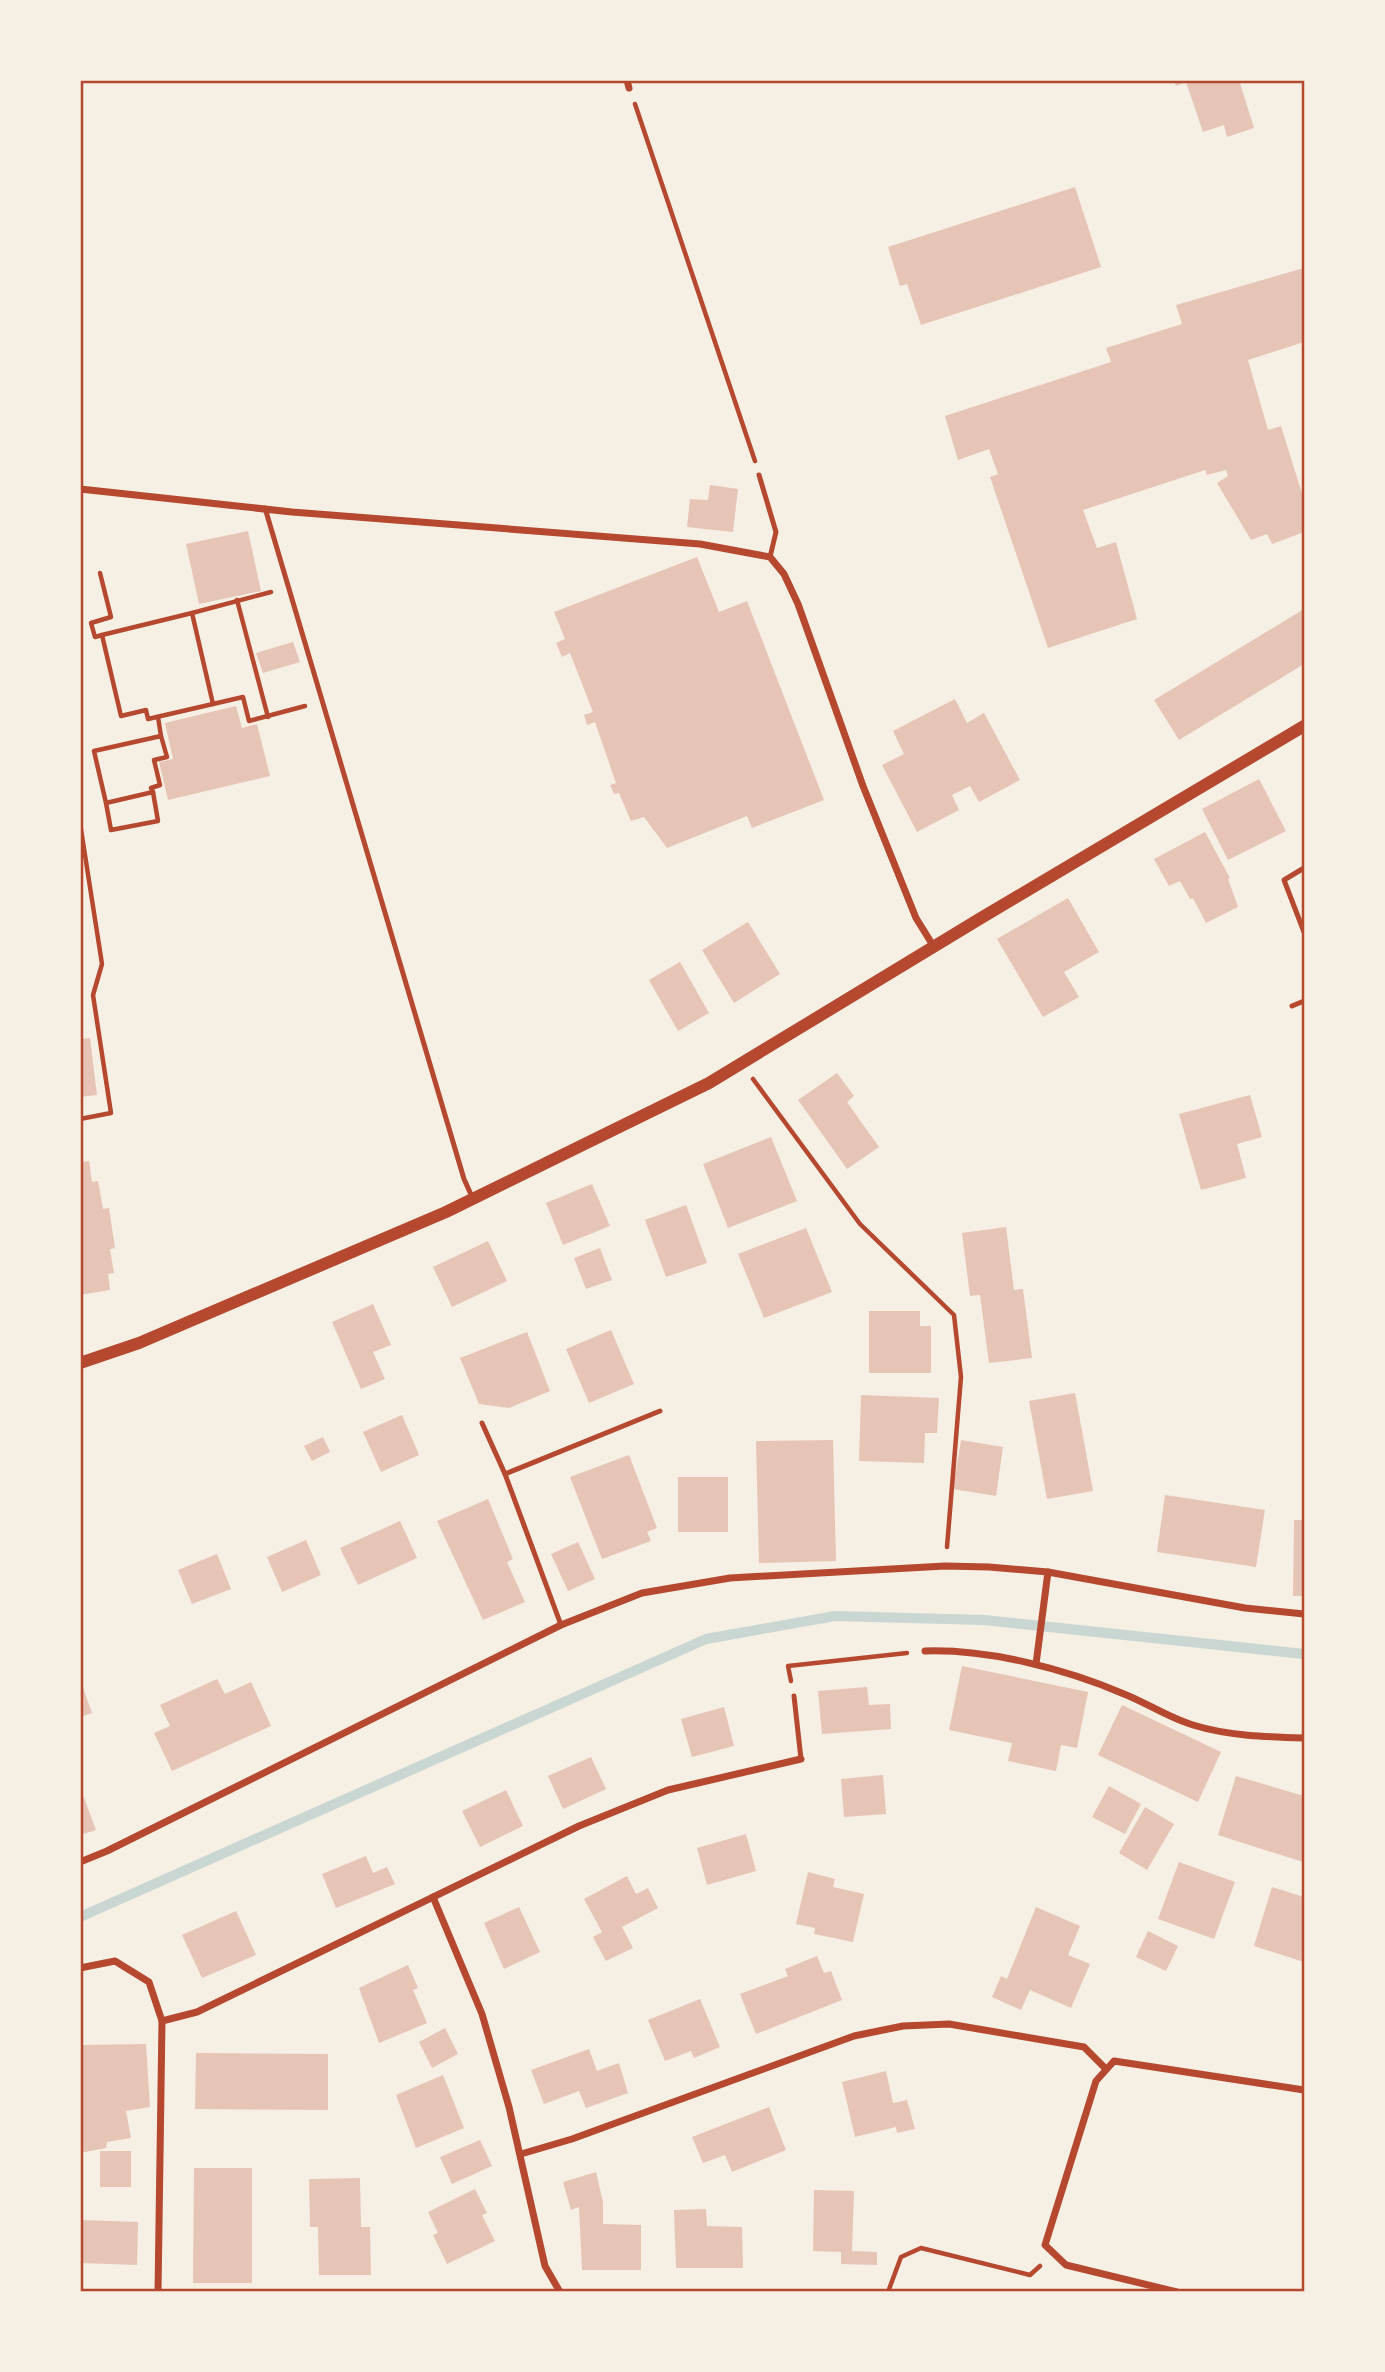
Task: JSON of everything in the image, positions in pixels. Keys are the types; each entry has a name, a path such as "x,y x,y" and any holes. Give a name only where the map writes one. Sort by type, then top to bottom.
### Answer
{"street":[{"path":"80,489 265,508 700,544 770,557 784,574 798,604 863,786 916,918 934,947"},
{"path":"80,1363 139,1343 473,1199 709,1083 1304,726"},
{"path":"80,1862 561,1625 642,1593 730,1578 945,1566 1048,1572 1245,1608 1304,1614"},
{"path":"1036,1664 1048,1572"},
{"path":"925,1651 944,1651 1036,1664 1123,1693 1191,1725 1242,1736 1304,1738"},
{"path":"162,2021 198,2012 579,1826 668,1790 801,1759"},
{"path":"433,1897 482,2014 520,2154 545,2266 561,2291"},
{"path":"80,1968 115,1961 149,1982 162,2021 158,2291"},
{"path":"520,2154 572,2139 855,2036 903,2026 949,2024 1084,2047 1107,2068"},
{"path":"1177,2291 1066,2265 1045,2245 1096,2081 1114,2061 1304,2090"}],"lane":[{"path":"760,475 776,532 770,557"},
{"path":"265,508 464,1179 473,1199"},
{"path":"1304,868 1284,880 1304,932"},
{"path":"1292,1006 1304,1001"},
{"path":"505,1475 660,1411"},
{"path":"482,1423 505,1475 561,1625"},
{"path":"794,1696 801,1759"}],"path":[{"path":"628,84 760,475"},
{"path":"100,573 111,617 91,623 95,637 289,588"},
{"path":"237,600 268,717"},
{"path":"192,613 213,704"},
{"path":"102,635 121,716 146,710 148,719 243,697 249,722 323,701"},
{"path":"158,717 167,757 154,760 160,785 151,788 158,821 111,830 94,751 162,736"},
{"path":"106,803 152,792"},
{"path":"80,823 102,964 93,995 111,1113 80,1119"},
{"path":"742,1064 860,1224 954,1315 961,1377 945,1566"},
{"path":"794,1696 788,1666 925,1651"},
{"path":"888,2291 901,2257 920,2248 1030,2275 1053,2253"}],"building":[{"path":"1174,80 1239,80 1254,128 1227,137 1224,125 1203,132 1186,82 1176,86"},
{"path":"1075,187 1101,267 921,325 907,284 900,286 888,247"},
{"path":"1304,268 1304,342 1248,360 1268,430 1281,426 1304,500 1304,532 1272,544 1267,534 1251,540 1217,483 1228,476 1226,470 1207,475 1205,470 1083,510 1097,548 1116,542 1137,619 1048,648 990,477 998,474 989,449 958,460 945,416 1111,362 1106,348 1182,324 1176,305"},
{"path":"710,485 738,489 733,532 687,527 690,499 708,500"},
{"path":"248,531 261,591 199,604 186,544"},
{"path":"697,557 719,612 747,601 824,800 752,828 747,816 667,848 644,817 631,821 619,793 614,794 610,785 616,783 595,722 587,725 584,715 593,712 570,653 562,657 556,643 565,639 554,612"},
{"path":"1304,609 1304,664 1179,740 1154,700"},
{"path":"293,642 300,662 263,673 256,653"},
{"path":"955,699 967,723 984,713 1020,780 979,802 970,786 952,795 959,810 917,832 882,765 904,754 893,731"},
{"path":"236,706 242,728 257,724 270,776 168,800 159,762 173,759 165,723"},
{"path":"1259,779 1286,831 1228,860 1202,809"},
{"path":"1205,832 1230,878 1228,879 1238,907 1206,923 1193,898 1190,899 1180,881 1169,886 1154,859"},
{"path":"1068,898 1099,952 1064,972 1079,997 1043,1017 997,939"},
{"path":"748,922 780,974 734,1003 702,950"},
{"path":"680,962 709,1013 678,1031 649,980"},
{"path":"90,1038 97,1095 80,1097 80,1039"},
{"path":"837,1073 854,1096 847,1102 879,1147 847,1169 798,1100"},
{"path":"1250,1095 1262,1137 1237,1144 1246,1178 1201,1190 1179,1114"},
{"path":"771,1137 797,1201 728,1228 703,1164"},
{"path":"89,1161 92,1182 98,1181 103,1209 109,1208 115,1248 110,1249 114,1273 108,1274 110,1290 80,1295 80,1162"},
{"path":"592,1184 610,1226 563,1245 546,1203"},
{"path":"686,1205 707,1263 666,1277 645,1220"},
{"path":"1006,1227 1014,1290 1023,1289 1032,1358 989,1363 980,1295 970,1296 962,1233"},
{"path":"806,1228 832,1292 764,1318 738,1254"},
{"path":"488,1241 507,1281 452,1307 433,1267"},
{"path":"600,1248 612,1280 586,1289 574,1258"},
{"path":"373,1304 391,1345 373,1352 385,1379 361,1389 332,1322"},
{"path":"869,1311 920,1311 920,1326 931,1326 931,1373 869,1373"},
{"path":"611,1330 634,1384 589,1403 566,1349"},
{"path":"527,1332 550,1391 509,1408 479,1404 460,1358"},
{"path":"1075,1393 1093,1491 1047,1499 1029,1401"},
{"path":"861,1395 939,1398 937,1433 925,1433 924,1463 859,1461"},
{"path":"402,1415 419,1455 381,1472 363,1432"},
{"path":"323,1437 330,1452 312,1461 304,1446"},
{"path":"833,1440 836,1561 759,1563 756,1441"},
{"path":"961,1440 1003,1447 996,1496 953,1489"},
{"path":"629,1455 657,1528 647,1532 651,1541 602,1559 570,1477"},
{"path":"678,1477 728,1477 728,1532 678,1532"},
{"path":"1165,1495 1265,1510 1256,1567 1157,1552"},
{"path":"488,1499 513,1559 507,1562 525,1602 483,1620 437,1521"},
{"path":"1294,1520 1304,1520 1304,1596 1293,1596"},
{"path":"400,1521 417,1558 358,1585 340,1548"},
{"path":"306,1540 321,1575 282,1592 267,1557"},
{"path":"578,1542 595,1579 568,1591 551,1554"},
{"path":"217,1554 231,1589 192,1604 178,1570"},
{"path":"962,1666 1088,1692 1077,1748 1061,1745 1056,1771 1008,1761 1012,1743 949,1730"},
{"path":"217,1679 225,1694 251,1682 271,1726 172,1771 154,1733 170,1726 160,1705"},
{"path":"80,1683 92,1713 80,1717"},
{"path":"867,1687 869,1705 890,1704 891,1729 822,1734 818,1691"},
{"path":"1122,1705 1221,1752 1198,1802 1098,1755"},
{"path":"724,1707 734,1746 692,1757 681,1719"},
{"path":"591,1757 606,1789 563,1809 548,1776"},
{"path":"883,1775 886,1814 844,1817 841,1779"},
{"path":"1236,1776 1304,1796 1303,1862 1218,1835"},
{"path":"1109,1786 1141,1804 1125,1834 1092,1817"},
{"path":"80,1787 96,1830 80,1835"},
{"path":"506,1790 523,1826 480,1847 462,1811"},
{"path":"1145,1807 1174,1824 1147,1870 1119,1853"},
{"path":"746,1834 756,1871 707,1885 697,1848"},
{"path":"366,1856 373,1873 387,1867 395,1884 336,1908 322,1874"},
{"path":"1179,1862 1235,1882 1214,1939 1158,1919"},
{"path":"808,1872 835,1879 833,1887 864,1894 853,1942 814,1934 815,1928 796,1924"},
{"path":"627,1876 636,1894 648,1888 658,1908 622,1927 633,1948 606,1961 593,1937 602,1932 584,1899"},
{"path":"1272,1887 1304,1897 1304,1962 1254,1946"},
{"path":"519,1907 540,1952 504,1969 484,1923"},
{"path":"1036,1907 1080,1926 1068,1955 1090,1964 1071,2008 1030,1990 1021,2010 992,1997 1001,1976 1007,1979"},
{"path":"236,1911 256,1955 202,1978 182,1935"},
{"path":"1148,1931 1178,1946 1166,1971 1136,1957"},
{"path":"817,1956 824,1973 831,1971 842,2000 756,2034 740,1994 788,1976 785,1969"},
{"path":"408,1965 418,1988 413,1990 427,2023 379,2043 359,1988"},
{"path":"700,1999 720,2047 694,2058 691,2051 665,2061 648,2020"},
{"path":"445,2028 458,2054 432,2068 419,2042"},
{"path":"146,2044 150,2107 126,2111 131,2138 107,2142 106,2148 80,2153 80,2045"},
{"path":"589,2049 597,2071 619,2063 628,2093 586,2108 579,2091 544,2104 531,2070"},
{"path":"196,2053 328,2054 328,2110 195,2109"},
{"path":"886,2071 893,2103 907,2100 915,2129 897,2133 896,2127 855,2137 842,2082"},
{"path":"443,2075 464,2128 416,2148 396,2095"},
{"path":"769,2107 786,2150 732,2172 725,2155 703,2163 692,2137"},
{"path":"480,2140 492,2166 452,2184 440,2157"},
{"path":"100,2151 131,2151 131,2187 100,2187"},
{"path":"194,2168 252,2168 252,2283 193,2283"},
{"path":"596,2172 603,2202 603,2224 641,2225 641,2270 582,2270 579,2207 571,2210 563,2182"},
{"path":"360,2178 361,2227 370,2227 371,2275 319,2275 318,2227 310,2227 309,2179"},
{"path":"475,2189 487,2213 482,2215 495,2241 447,2264 433,2235 438,2233 428,2212"},
{"path":"814,2190 854,2191 852,2251 877,2252 877,2265 841,2264 841,2252 813,2251"},
{"path":"706,2209 707,2226 742,2227 743,2268 676,2268 674,2210"},
{"path":"80,2220 138,2222 137,2265 80,2263"}],"waterway":[{"path":"80,1917 706,1639 835,1616 984,1620 1304,1654"}]}
